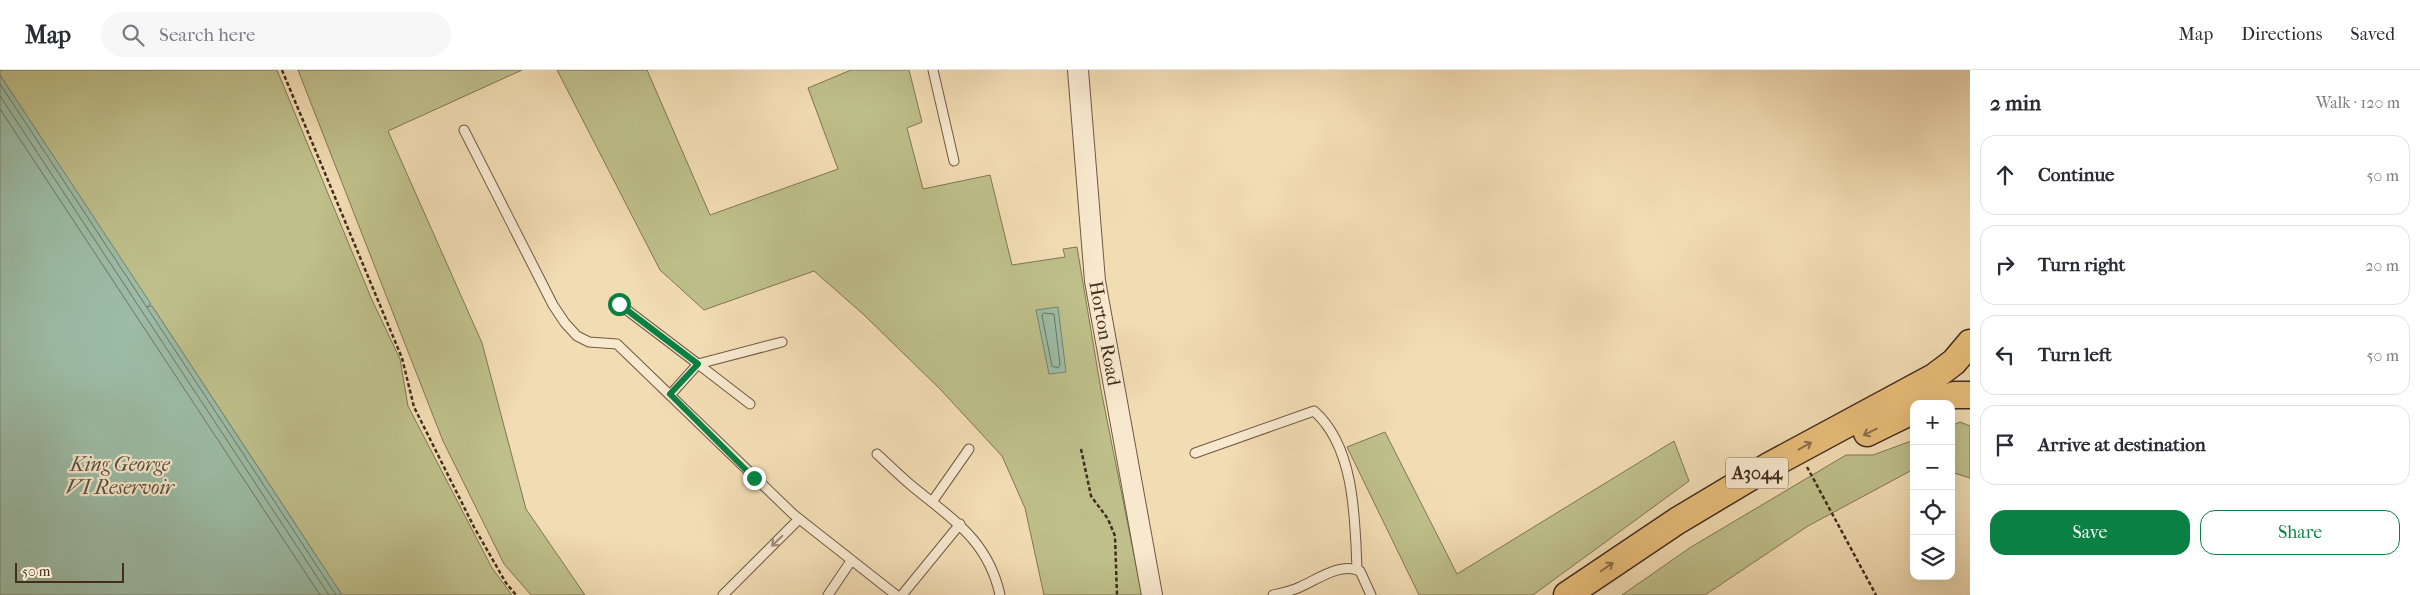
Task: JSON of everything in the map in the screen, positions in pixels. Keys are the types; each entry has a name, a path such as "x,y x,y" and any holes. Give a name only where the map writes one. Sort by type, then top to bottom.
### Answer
{"main road":[{"name":"A3044","path":"1567,595 1652,537 1769,466 1934,377 1954,362 1970,343"},
{"path":"1939,400 1954,395 1970,395"},
{"name":"A3044","path":"1597,595 1684,536 1806,465 1910,412"}],"street":[{"name":"Horton Road","path":"1078,70 1095,281 1152,595"}],"lane":[{"path":"934,70 954,161"},
{"path":"464,130 553,305 565,323 577,336 589,342 617,344 754,478 799,519 896,595"},
{"path":"619,304 750,404"},
{"path":"670,394 698,364 782,342"},
{"path":"1195,453 1314,411 1324,420 1338,441 1355,506 1358,570"},
{"path":"932,502 968,449"},
{"path":"877,454 960,524 977,543 997,581 1000,595"},
{"path":"723,595 799,519"},
{"path":"902,595 960,524"},
{"path":"828,595 851,561"},
{"path":"1273,595 1300,592 1326,573 1354,568 1360,571 1371,595"}],"path":[{"path":"282,70 402,358 414,407 474,527 506,583 516,595"},
{"path":"1080,449 1091,496 1108,519 1115,536 1116,595"},
{"path":"1806,465 1876,595"}],"shaded area":[{"path":"0,70 277,70 372,300 400,359 408,406 492,568 512,595 342,595 152,306 148,308 147,306 150,304 0,75"},
{"path":"298,70 522,70 388,131 482,343 526,509 585,595 531,595 504,564 443,441"},
{"path":"557,70 647,70 710,215 838,169 808,88 851,70 909,70 922,122 907,128 923,189 990,175 1012,265 1065,257 1063,249 1077,247 1101,390 1142,595 1044,595 1025,508 1002,456 940,389 863,314 814,271 704,310 660,270"},
{"path":"1960,422 1970,426 1970,478 1955,473 1955,424"},
{"path":"1385,432 1457,574 1674,441 1689,481 1533,595 1419,595 1347,447"},
{"path":"1910,441 1910,471 1808,526 1705,595 1622,595 1691,547 1846,455 1873,455"}],"water":[{"name":"King George VI Reservoir","path":"0,75 151,304 147,307 152,306 342,595 0,595"},
{"path":"1058,307 1066,372 1049,374 1036,310"}],"route":[{"path":"619,304 698,364 670,394 754,478"}]}
